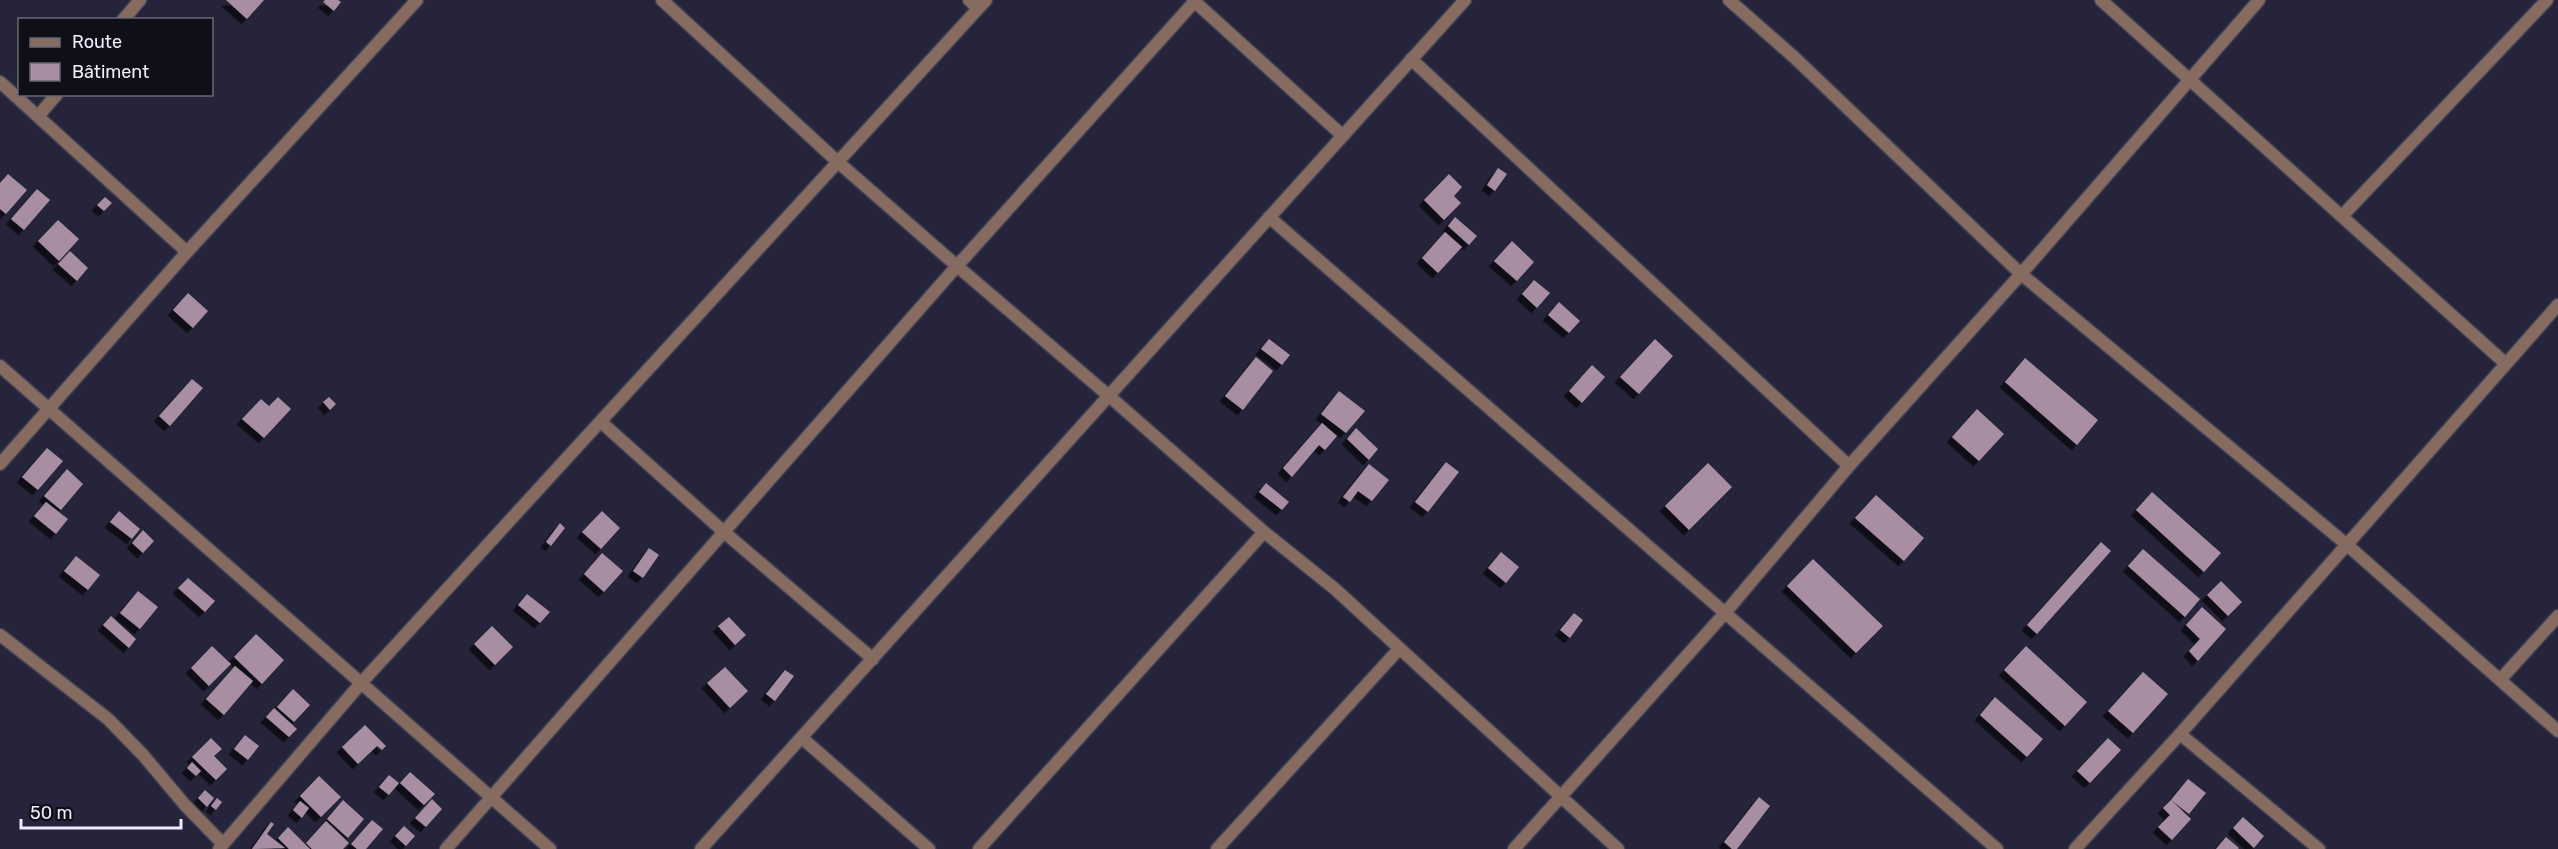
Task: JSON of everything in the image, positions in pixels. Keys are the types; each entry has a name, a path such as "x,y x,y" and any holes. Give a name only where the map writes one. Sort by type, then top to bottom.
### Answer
{"street":[{"path":"125,18 140,0"},
{"path":"0,464 187,252 417,0"},
{"path":"662,0 839,163 1264,532 1335,589 1560,799 1618,849"},
{"path":"446,849 957,266 1195,0 1343,136"},
{"path":"701,849 1465,0"},
{"path":"1729,0 1795,58 2021,274 2346,544 2558,731"},
{"path":"2101,0 2505,363"},
{"path":"1514,849 1725,613 1849,466 2021,274 2259,0"},
{"path":"2342,216 2547,0"},
{"path":"0,635 108,718 221,846 362,682 839,163 977,3"},
{"path":"1410,59 1849,466"},
{"path":"0,82 39,115 187,252"},
{"path":"39,115 55,96"},
{"path":"1269,217 1997,849"},
{"path":"2075,849 2180,734 2558,305"},
{"path":"0,366 550,849"},
{"path":"601,422 724,532 873,659"},
{"path":"979,849 1264,532"},
{"path":"2500,680 2558,616"},
{"path":"1217,849 1399,649"},
{"path":"2180,734 2319,849"},
{"path":"802,738 929,849"}],"building":[{"path":"226,0 264,0 247,19"},
{"path":"325,0 341,2 334,11 323,2"},
{"path":"1498,168 1507,174 1495,191 1487,185"},
{"path":"8,174 27,190 6,214 0,209 0,183"},
{"path":"1449,174 1462,187 1454,196 1461,203 1444,220 1424,200"},
{"path":"37,189 50,200 24,230 11,219"},
{"path":"105,197 112,203 104,211 97,205"},
{"path":"1455,217 1477,236 1469,245 1448,226"},
{"path":"58,220 79,239 59,261 38,241"},
{"path":"1445,232 1462,247 1438,273 1422,258"},
{"path":"1512,241 1534,262 1517,281 1494,261"},
{"path":"70,251 88,268 77,281 58,264"},
{"path":"1534,280 1550,293 1537,308 1522,294"},
{"path":"188,293 208,311 193,328 173,310"},
{"path":"1559,302 1580,321 1569,333 1548,315"},
{"path":"1269,339 1290,355 1282,365 1261,349"},
{"path":"1655,339 1673,356 1639,394 1620,377"},
{"path":"1256,357 1273,371 1243,410 1225,396"},
{"path":"2025,358 2098,420 2077,445 2005,382"},
{"path":"1592,365 1605,377 1582,403 1569,391"},
{"path":"192,379 203,388 170,426 159,416"},
{"path":"1339,391 1365,411 1346,433 1321,414"},
{"path":"278,397 291,409 264,438 242,419 261,399 269,406"},
{"path":"329,397 336,404 330,410 323,402"},
{"path":"1977,409 2004,434 1979,461 1952,437"},
{"path":"1322,423 1337,436 1325,450 1319,445 1292,477 1283,468"},
{"path":"1356,428 1378,449 1369,460 1347,439"},
{"path":"47,448 63,461 38,490 22,477"},
{"path":"1446,462 1459,472 1428,512 1415,502"},
{"path":"1708,463 1732,487 1689,530 1665,506"},
{"path":"1369,464 1389,480 1372,501 1358,491 1350,502 1343,497"},
{"path":"67,469 83,484 61,510 44,496"},
{"path":"1266,483 1289,502 1282,510 1259,492"},
{"path":"2152,492 2221,553 2204,572 2136,510"},
{"path":"1876,495 1924,538 1904,561 1855,518"},
{"path":"46,502 68,519 56,534 34,516"},
{"path":"119,511 140,529 132,539 110,522"},
{"path":"602,511 620,528 601,549 582,532"},
{"path":"560,523 565,528 551,546 546,542"},
{"path":"143,530 154,541 143,553 132,543"},
{"path":"2101,542 2111,551 2037,634 2027,625"},
{"path":"649,548 659,555 643,578 633,571"},
{"path":"2143,549 2200,599 2185,617 2128,566"},
{"path":"1501,552 1519,567 1506,583 1488,568"},
{"path":"602,553 623,571 604,592 584,574"},
{"path":"76,556 100,575 88,590 64,571"},
{"path":"1813,559 1883,626 1856,653 1787,586"},
{"path":"188,578 215,601 205,612 178,588"},
{"path":"2221,581 2242,602 2228,616 2207,595"},
{"path":"138,591 158,607 140,629 120,613"},
{"path":"527,594 550,612 540,623 518,605"},
{"path":"2202,607 2226,629 2198,661 2189,651 2200,639 2186,625"},
{"path":"1574,613 1583,620 1570,638 1560,630"},
{"path":"111,616 136,639 129,648 103,625"},
{"path":"729,617 746,635 735,645 718,626"},
{"path":"492,626 513,647 495,665 474,644"},
{"path":"256,634 284,660 262,684 234,657"},
{"path":"212,646 231,664 209,686 191,668"},
{"path":"2026,646 2087,702 2065,726 2004,670"},
{"path":"235,666 253,681 224,715 206,699"},
{"path":"725,667 748,691 730,708 707,683"},
{"path":"785,670 794,676 775,701 766,694"},
{"path":"2143,672 2168,694 2133,733 2108,711"},
{"path":"293,689 310,705 294,722 277,707"},
{"path":"1995,697 2043,739 2027,757 1980,715"},
{"path":"274,708 297,729 289,737 266,717"},
{"path":"365,725 386,746 382,750 377,746 358,764 342,747"},
{"path":"245,735 259,746 248,760 234,749"},
{"path":"211,738 222,749 214,756 227,769 216,780 192,757"},
{"path":"2108,738 2121,750 2090,783 2077,771"},
{"path":"192,762 201,771 196,776 187,768"},
{"path":"410,772 435,794 424,805 400,783"},
{"path":"389,775 399,783 389,795 379,787"},
{"path":"319,776 341,797 321,817 300,796"},
{"path":"2188,779 2206,793 2189,814 2171,800"},
{"path":"205,790 214,798 207,807 198,798"},
{"path":"1759,797 1770,806 1737,849 1732,849 1724,842"},
{"path":"217,798 222,802 216,810 211,806"},
{"path":"432,799 442,809 426,827 415,818"},
{"path":"343,800 364,819 348,838 327,819"},
{"path":"2171,800 2191,819 2172,840 2158,827 2170,815 2163,808"},
{"path":"300,801 309,808 302,818 293,810"},
{"path":"2243,817 2264,836 2254,848 2233,828"},
{"path":"372,820 383,829 366,849 357,849 351,844"},
{"path":"326,821 349,843 343,849 312,849 306,843"},
{"path":"271,822 274,824 267,834 285,848 252,849"},
{"path":"404,826 415,836 406,846 395,836"},
{"path":"288,827 310,849 289,849 278,838"},
{"path":"2226,837 2239,848 2216,849"}]}
